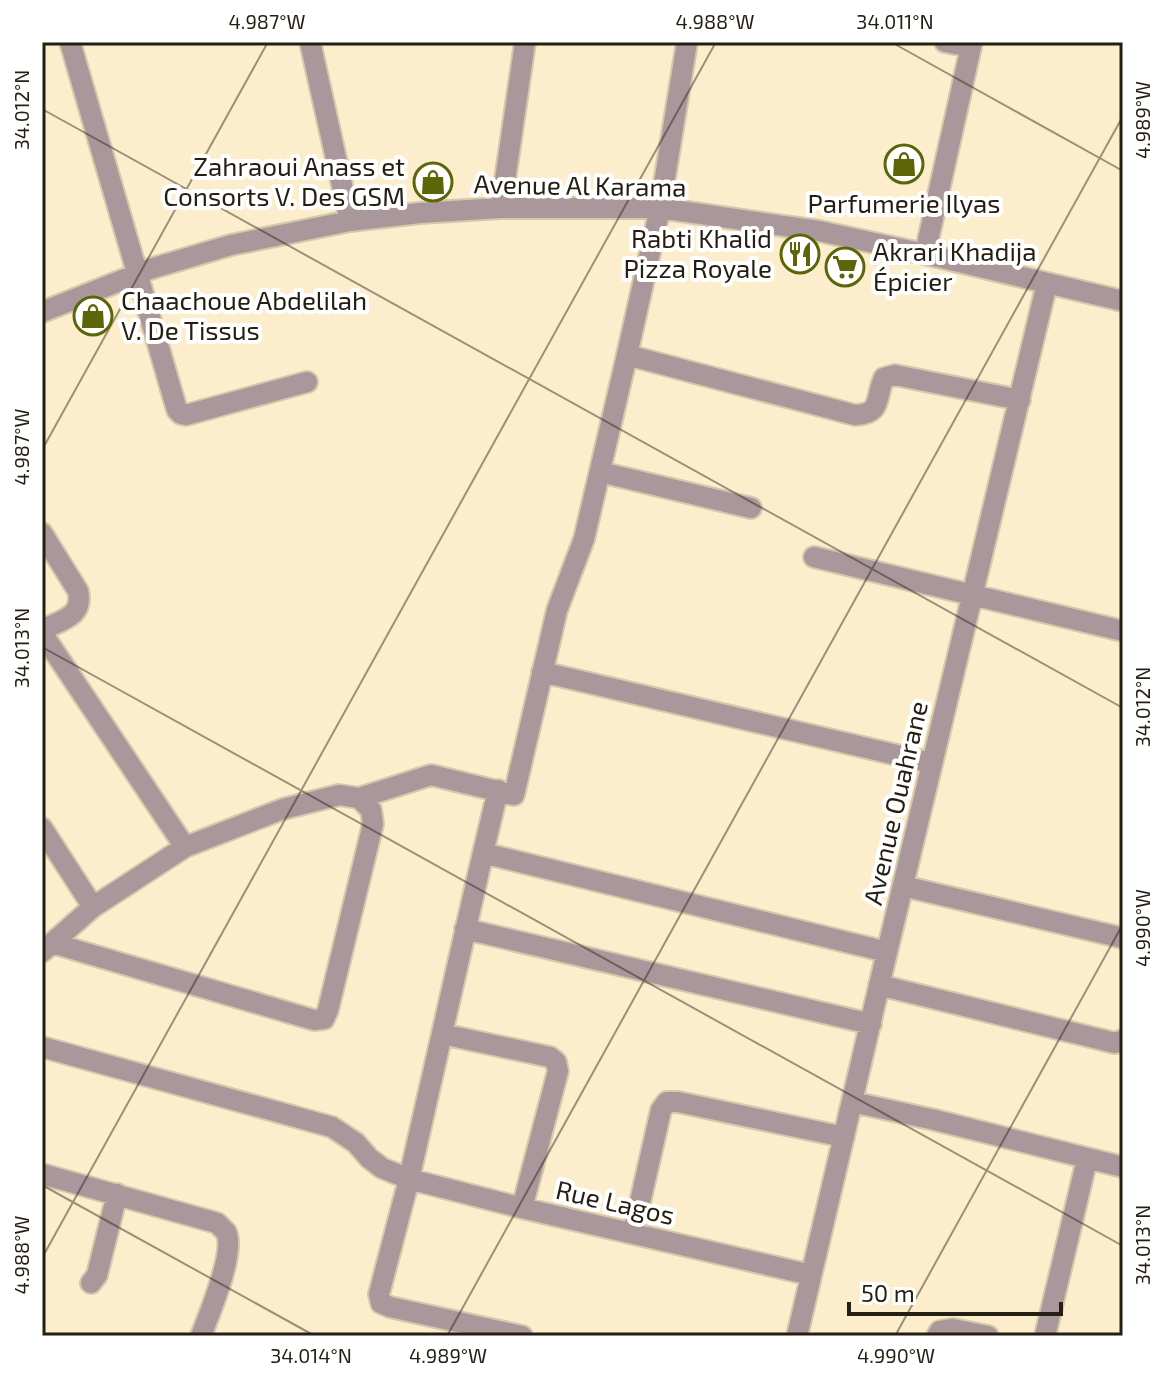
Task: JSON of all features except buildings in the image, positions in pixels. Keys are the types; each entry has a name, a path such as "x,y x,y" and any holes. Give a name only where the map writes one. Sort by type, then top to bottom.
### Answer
{"street":[{"path":"70,42 177,410 186,415 307,382"},
{"path":"310,42 350,221"},
{"path":"501,208 525,42"},
{"path":"47,948 93,907 185,847 283,809 339,795 359,798 431,775 514,795 557,610 584,539 627,355 660,208 687,42"},
{"path":"925,254 972,45 945,42"},
{"name":"Avenue Al Karama","path":"42,312 137,274 231,245 350,221 501,208 660,208 819,231 1123,301"},
{"name":"Avenue Ouahrane","path":"797,1336 1047,283"},
{"path":"627,355 855,415 872,411 878,404 884,378 895,375 1020,400"},
{"path":"600,472 751,508"},
{"path":"42,533 80,599 80,606 74,614 42,631 185,847"},
{"path":"814,557 1123,631"},
{"path":"542,672 931,763"},
{"path":"498,790 409,1179 379,1294 381,1303 390,1307 522,1336"},
{"path":"47,948 314,1020 324,1019 373,824 371,810 359,798"},
{"path":"42,828 93,907"},
{"path":"483,853 887,952"},
{"path":"903,886 1123,938"},
{"path":"465,929 871,1024"},
{"path":"879,985 1115,1043 1123,1040"},
{"path":"442,1034 550,1057 556,1062 558,1071 522,1208"},
{"name":"Rue Lagos","path":"42,1047 332,1127 356,1143 382,1168 409,1179 811,1275"},
{"path":"633,1233 661,1110 667,1102 844,1137"},
{"path":"852,1102 1123,1167"},
{"path":"1045,1336 1087,1159"},
{"path":"42,1174 217,1223 225,1231 228,1244 226,1265 201,1336"},
{"path":"91,1283 97,1275 117,1194"},
{"path":"937,1336 940,1331 953,1329 988,1336"}],"place":[{"name":"Parfumerie Ilyas","path":"904,164"},
{"name":"Zahraoui Anass et Consorts V. Des GSM","path":"433,182"},
{"name":"Rabti Khalid Pizza Royale","path":"800,254"},
{"name":"Akrari Khadija Épicier","path":"845,267"},
{"name":"Chaachoue Abdelilah V. De Tissus","path":"93,316"}]}
